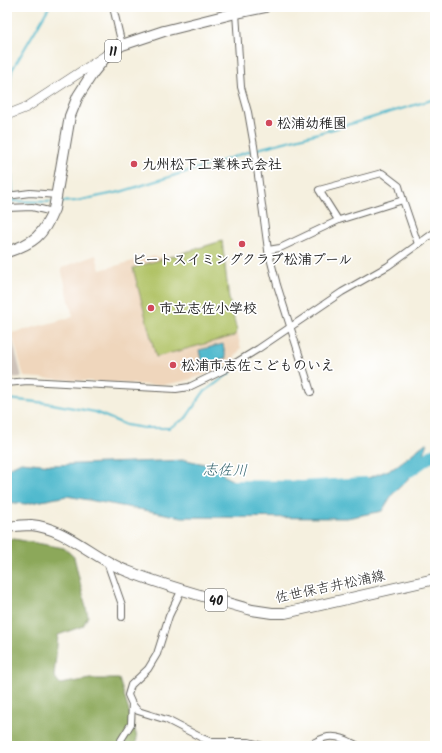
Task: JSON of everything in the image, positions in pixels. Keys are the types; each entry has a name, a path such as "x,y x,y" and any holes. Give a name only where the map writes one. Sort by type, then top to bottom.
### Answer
{"main road":[{"name":"11","path":"7,252 22,247 38,237 48,224 54,210 70,116 78,96 92,74 108,54 122,45 164,31 248,9 265,7"},
{"name":"佐世保吉井松浦線","path":"7,527 31,525 46,528 61,534 107,562 126,571 252,610 272,613 285,613 435,579"}],"street":[{"path":"113,7 122,45"},
{"path":"236,13 241,87 248,112 254,146 268,250 277,286 311,392"},
{"path":"9,115 27,107 108,54"},
{"path":"338,220 319,190 382,173 399,186 418,244"},
{"path":"11,195 57,195"},
{"path":"268,250 280,248 338,220 403,200"},
{"path":"7,208 32,207 54,210"},
{"path":"7,383 27,381 176,389 188,386 224,370 258,349 342,292 388,266 435,232"},
{"path":"107,562 122,605 122,617"},
{"path":"182,589 169,616 156,654 148,669 131,685 128,694 132,704 138,711 167,720 212,742 249,742 263,746"},
{"path":"121,746 121,740 131,724 132,704"},
{"path":"306,746 324,738 335,736 343,738 358,746"}],"shaded area":[{"name":"市立志佐小学校","path":"222,241 229,299 241,348 232,361 221,368 201,376 168,384 150,385 24,377 12,333 73,317 61,268 96,255 100,270 152,256 163,258"},
{"path":"7,317 22,377 7,378"}],"green space":[{"path":"222,241 229,299 237,331 234,336 156,357 133,268"},
{"path":"7,539 64,548 74,557 88,616 83,626 58,635 54,676 60,684 90,679 119,679 137,737 136,746 7,746"}],"water":[{"path":"223,344 226,358 202,364 199,350"},
{"path":"427,442 422,465 392,495 382,511 347,518 182,517 67,496 26,504 7,502 7,469 21,462 52,465 186,460 214,466 226,477 253,491 287,492 342,488 394,468"}],"waterway":[{"path":"9,112 12,70 49,7"},
{"path":"59,202 76,201 120,192 250,151 330,130 435,99"},
{"path":"9,116 13,201"},
{"path":"7,201 52,202"},
{"path":"7,399 47,403 95,412 126,425 144,428 169,428 186,418 203,393 230,373"},
{"name":"志佐川","path":"410,471 435,453"},
{"name":"志佐川","path":"229,486 303,487 366,483"}],"place":[{"name":"松浦幼稚園","path":"269,123"},
{"name":"九州松下工業株式会社","path":"134,164"},
{"name":"ビートスイミングクラブ松浦プール","path":"242,244"},
{"name":"市立志佐小学校","path":"151,308"},
{"name":"松浦市志佐こどものいえ","path":"173,365"}]}
